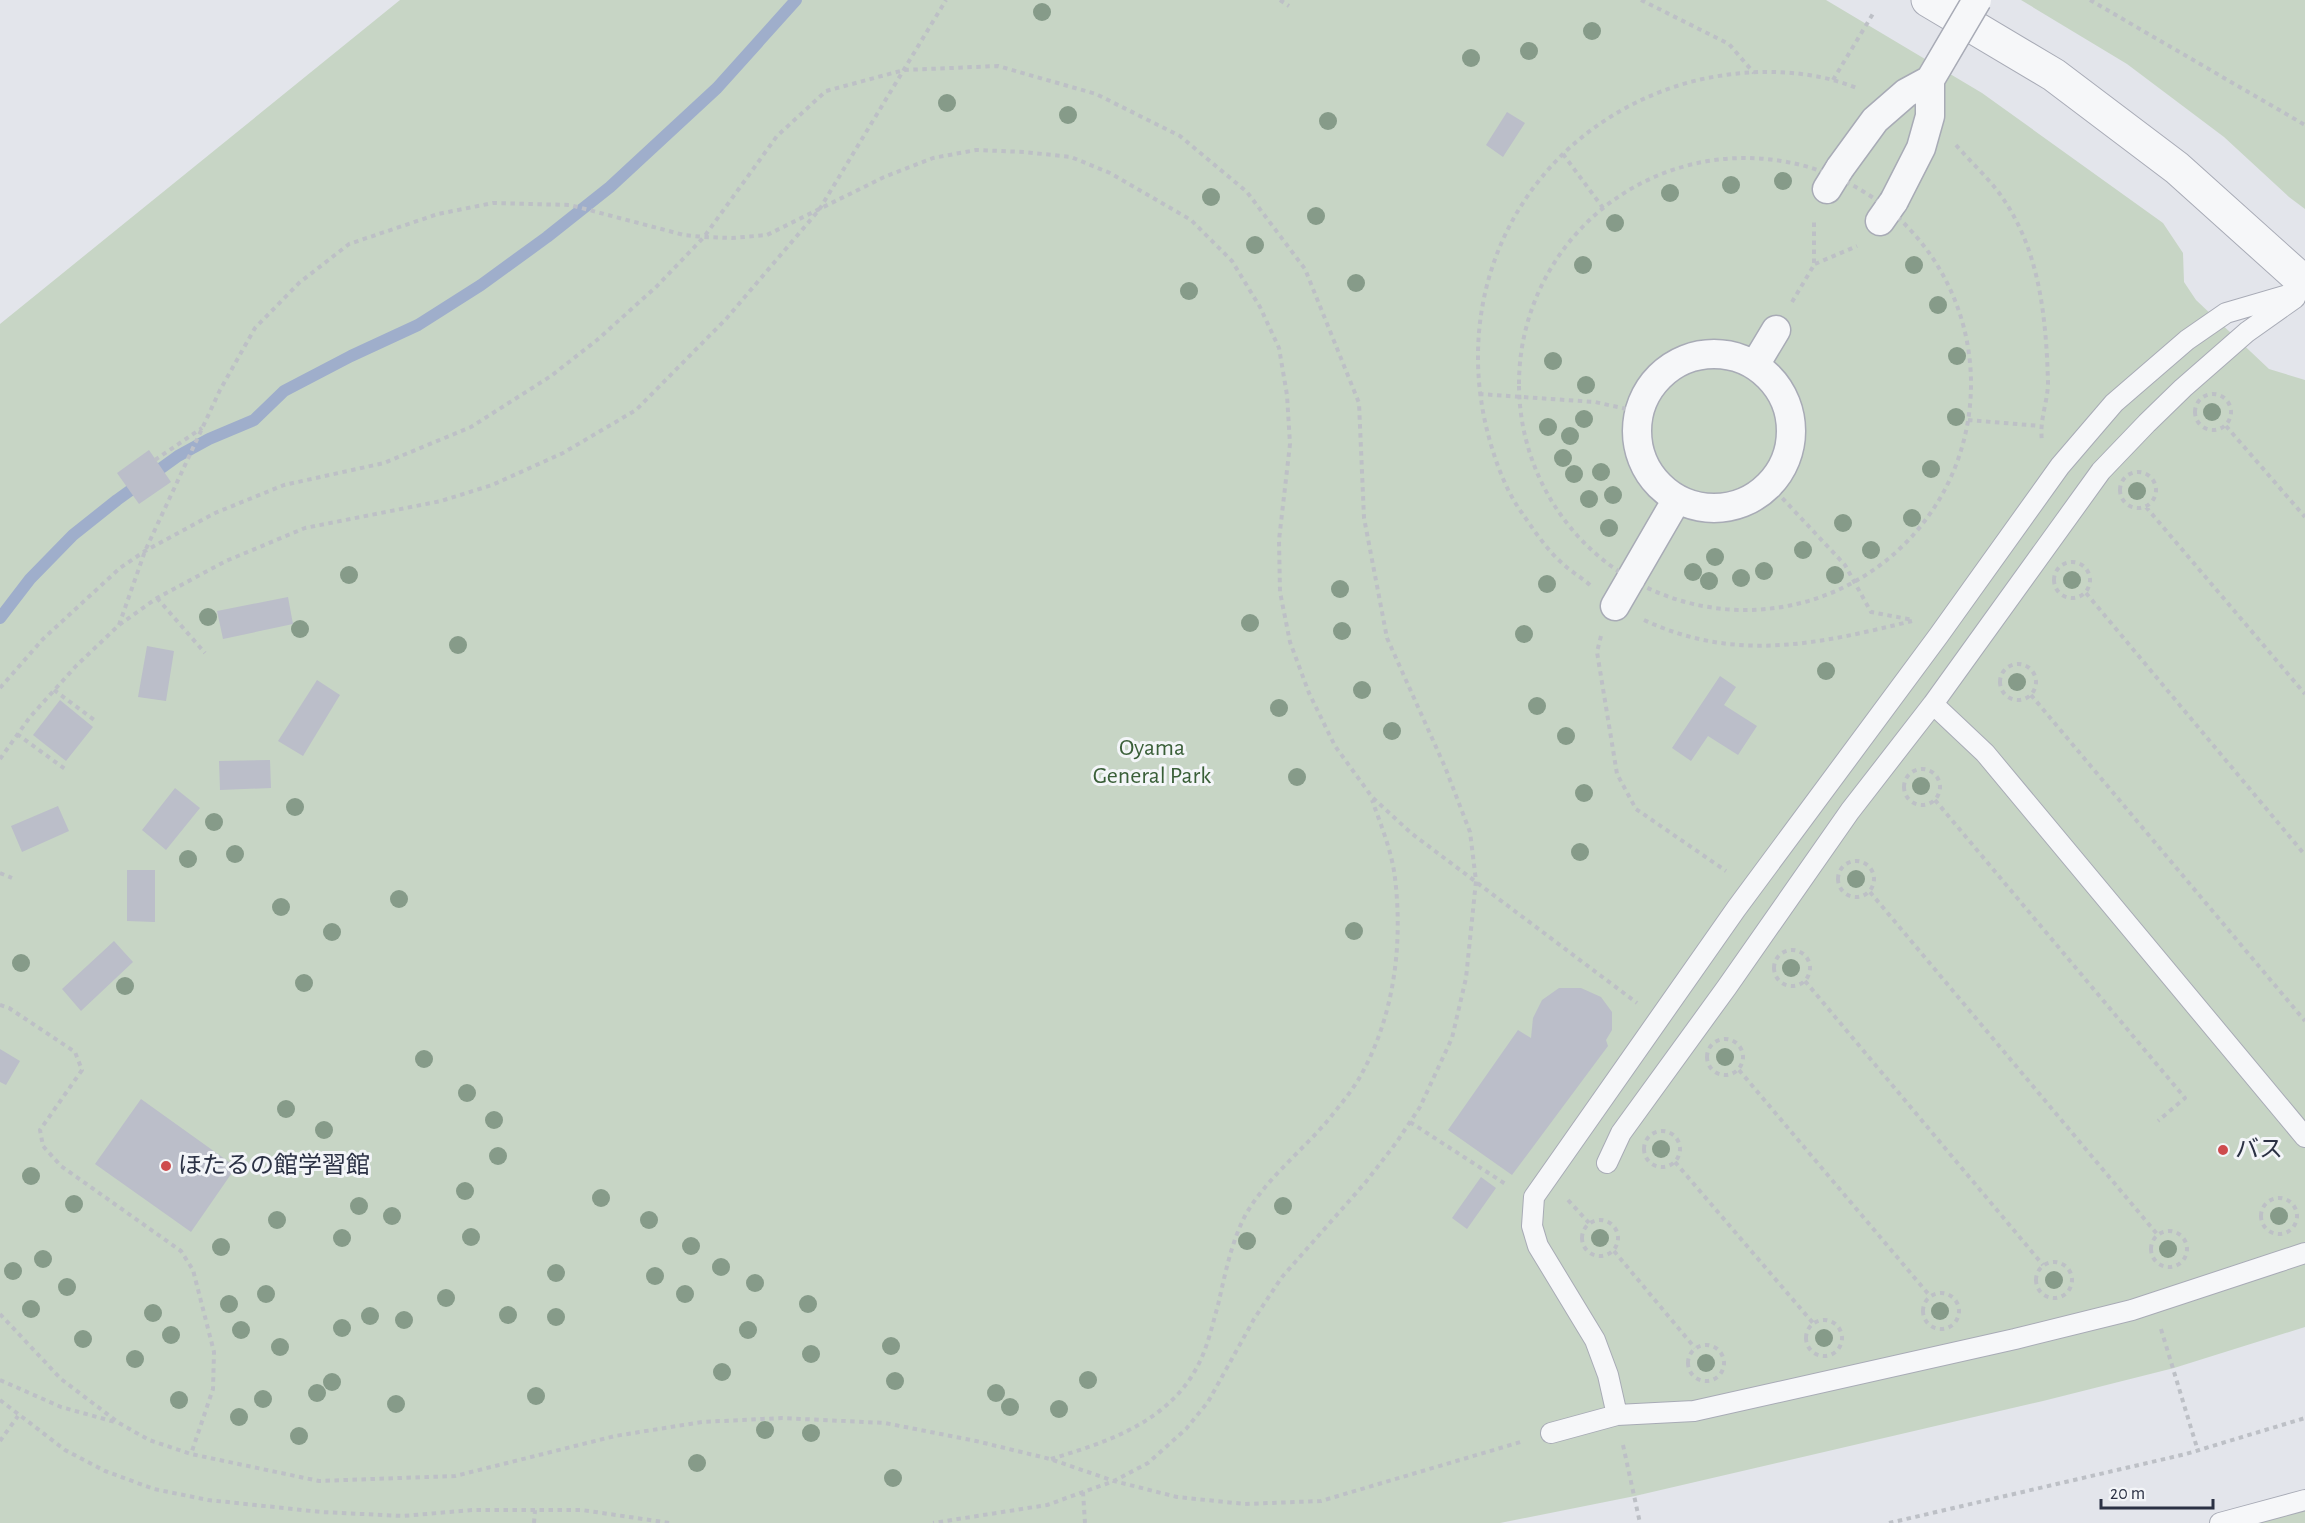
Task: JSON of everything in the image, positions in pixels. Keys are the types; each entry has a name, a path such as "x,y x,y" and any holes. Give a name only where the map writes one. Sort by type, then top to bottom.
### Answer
{"street":[{"path":"1928,0 2063,82 2177,168 2305,283"},
{"path":"1887,211 1921,148 1930,116 1930,80 1977,0"},
{"path":"1833,179 1875,120 1906,93 1930,80"},
{"path":"1755,365 1776,330"},
{"path":"1712,354 1735,356 1755,365 1773,381 1786,401 1792,424 1790,449 1782,471 1770,485 1746,502 1723,508 1699,507 1677,499 1659,485 1646,467 1638,446 1637,424 1640,412 1654,383 1670,367 1690,358 1712,354"},
{"path":"1615,606 1677,499"}],"lane":[{"path":"1607,1163 1621,1133 1850,811 1933,704 2101,471 2147,423 2247,332 2305,291"},
{"path":"1617,1415 1608,1375 1595,1340 1538,1246 1532,1226 1534,1197 1736,909 2060,466 2114,403 2187,340 2226,313 2305,291"},
{"path":"1933,704 1985,753 2305,1137"},
{"path":"1551,1433 1617,1415 1694,1411 2015,1339 2132,1310 2305,1253"},
{"path":"2220,1523 2305,1500"}],"path":[{"path":"0,759 30,717 54,690 119,625 157,597 226,561 305,528 441,501 492,485 563,453 636,410 726,319 819,210 946,0"},
{"path":"1280,0 1289,6"},
{"path":"1641,0 1729,44 1755,73"},
{"path":"2090,0 2305,125"},
{"path":"1833,80 1874,12"},
{"path":"0,688 43,639 120,568 145,551 215,513 284,485 384,463 471,427 551,376 597,340 655,288 704,237 777,135 826,91 904,70 998,66 1096,94 1179,136 1247,192 1305,268 1359,403 1364,518 1387,639 1445,767 1470,832 1476,881 1466,978 1452,1038 1420,1107 1410,1122 1365,1183 1281,1277 1254,1319 1208,1402 1186,1429 1148,1463 1114,1481 1047,1505 933,1523"},
{"path":"1865,92 1833,80 1782,72 1719,75 1658,91 1602,121 1554,162 1516,212 1490,269 1478,331 1479,394 1493,455 1521,512 1560,562 1615,606 1654,625 1702,640 1751,646 1801,645 1915,621"},
{"path":"1954,143 1997,190 2023,232 2038,282 2046,328 2048,387 2040,426 2042,444"},
{"path":"119,625 145,551 220,390 255,328 299,283 349,244 438,214 493,203 570,205 684,235 732,238 767,235 884,177 933,158 976,150 1071,157 1110,172 1191,220 1232,261 1260,307 1279,348 1287,395 1290,444 1279,540 1280,592 1290,642 1309,693 1335,746 1372,797 1411,833 1641,1006"},
{"path":"1563,154 1603,208"},
{"path":"1776,330 1814,265 1814,220 1833,179"},
{"path":"1814,265 1856,247 1887,211"},
{"path":"1479,394 1595,402 1640,412"},
{"path":"2214,394 2225,398 2232,415 2226,426 2210,431 2199,425 2194,414 2198,402 2207,395 2214,394"},
{"path":"1968,420 2040,426"},
{"path":"2226,426 2305,517"},
{"path":"155,460 203,427"},
{"path":"2138,472 2144,473 2154,481 2156,492 2146,507 2140,509 2129,507 2121,498 2120,485 2126,476 2138,472"},
{"path":"1770,485 1845,565 1871,612 1915,621"},
{"path":"2146,507 2305,694"},
{"path":"2067,562 2079,562 2091,576 2086,593 2075,598 2063,596 2055,587 2054,575 2057,570 2067,562"},
{"path":"2086,593 2305,855"},
{"path":"157,597 205,653"},
{"path":"1615,606 1602,628 1597,652 1617,774 1636,809 1726,871"},
{"path":"1907,630 1921,613"},
{"path":"2012,664 2030,668 2036,678 2036,685 2031,695 2021,701 2004,695 1999,684 2002,672 2012,664"},
{"path":"54,690 97,722"},
{"path":"2031,695 2305,1021"},
{"path":"17,734 65,769"},
{"path":"1928,770 1938,778 1940,789 1935,800 1924,806 1913,804 1908,800 1905,795 1904,782 1910,772 1928,770"},
{"path":"1050,1459 1096,1446 1140,1426 1165,1408 1183,1390 1197,1367 1209,1339 1230,1257 1245,1216 1260,1193 1329,1118 1361,1077 1381,1034 1395,975 1397,935 1395,876 1372,797"},
{"path":"1935,800 2185,1098 2158,1121"},
{"path":"1857,860 1868,864 1875,875 1870,892 1859,897 1843,892 1838,880 1841,868 1857,860"},
{"path":"1719,881 1733,862"},
{"path":"0,873 12,878"},
{"path":"1870,892 2157,1234"},
{"path":"1792,949 1808,958 1810,970 1805,981 1794,986 1780,982 1773,969 1776,957 1792,949"},
{"path":"1805,981 2043,1265"},
{"path":"1632,1010 1641,993"},
{"path":"0,1005 9,1008 75,1052 82,1070 40,1130 43,1146 61,1166 181,1251 193,1270 214,1352 213,1389 191,1454"},
{"path":"1726,1038 1737,1042 1744,1053 1739,1070 1734,1074 1722,1075 1712,1070 1707,1058 1710,1046 1726,1038"},
{"path":"1739,1070 1930,1296"},
{"path":"1410,1122 1510,1187"},
{"path":"1663,1130 1674,1135 1678,1139 1680,1151 1675,1162 1665,1167 1653,1165 1643,1150 1646,1138 1663,1130"},
{"path":"1675,1162 1814,1323"},
{"path":"1563,1195 1589,1223"},
{"path":"2280,1197 2286,1198 2292,1202 2298,1212 2296,1224 2288,1233 2276,1234 2266,1228 2261,1211 2269,1201 2280,1197"},
{"path":"1601,1219 1612,1224 1619,1240 1614,1251 1609,1255 1597,1257 1587,1251 1582,1240 1585,1227 1589,1223 1601,1219"},
{"path":"2163,1231 2175,1231 2184,1239 2187,1251 2182,1262 2171,1268 2155,1262 2150,1251 2157,1234 2163,1231"},
{"path":"1614,1251 1695,1348"},
{"path":"2055,1262 2067,1266 2073,1276 2068,1293 2051,1299 2041,1293 2036,1282 2043,1265 2055,1262"},
{"path":"1941,1292 1948,1293 1957,1301 1959,1313 1954,1324 1937,1329 1927,1323 1922,1312 1925,1301 1930,1296 1941,1292"},
{"path":"2152,1303 2179,1382 2198,1450"},
{"path":"0,1314 61,1379 119,1423 149,1440 191,1454 319,1481 454,1476 615,1436 702,1422 782,1418 885,1423 976,1441 1050,1459 1114,1481 1177,1497 1245,1504 1321,1501 1551,1433"},
{"path":"1825,1320 1836,1324 1841,1329 1843,1341 1838,1351 1827,1357 1816,1355 1811,1351 1806,1334 1814,1323 1825,1320"},
{"path":"1707,1345 1718,1349 1725,1366 1720,1376 1709,1382 1703,1382 1692,1376 1687,1365 1695,1348 1707,1345"},
{"path":"0,1380 61,1407 119,1423"},
{"path":"0,1400 65,1450 105,1471 154,1489 208,1500 321,1512 403,1516 472,1510 582,1510 670,1523"},
{"path":"1617,1415 1640,1523"},
{"path":"0,1441 18,1416"},
{"path":"1888,1523 2198,1450 2305,1418"},
{"path":"1083,1492 1085,1523"},
{"path":"534,1523 535,1510"}],"green space":[{"name":"Oyama General Park","path":"400,0 1826,0 1982,93 2163,223 2183,253 2184,282 2196,300 2269,369 2305,380 2305,1327 2174,1368 2043,1401 1635,1496 1500,1523 0,1523 0,324"},
{"path":"2021,0 2305,0 2305,209 2224,137 2127,64"},
{"path":"2305,1495 2305,1523 2209,1523"}],"building":[{"path":"1507,112 1525,123 1503,157 1486,145"},
{"path":"149,450 171,482 139,504 117,473"},
{"path":"288,597 293,624 223,639 217,611"},
{"path":"147,646 174,651 166,701 138,697"},
{"path":"1720,676 1736,687 1724,705 1757,726 1738,755 1708,736 1691,761 1672,748"},
{"path":"317,680 340,695 303,756 278,741"},
{"path":"60,700 93,727 66,761 33,735"},
{"path":"270,760 271,788 220,790 219,761"},
{"path":"175,788 200,808 166,850 142,830"},
{"path":"58,806 69,831 22,852 11,826"},
{"path":"127,870 155,870 155,922 127,921"},
{"path":"114,941 133,962 81,1011 62,989"},
{"path":"1559,988 1581,988 1601,997 1612,1012 1612,1030 1606,1040 1608,1046 1512,1175 1448,1130 1518,1030 1531,1038 1533,1018 1542,1000"},
{"path":"0,1049 20,1061 6,1085 0,1082"},
{"name":"ほたるの館学習館","path":"141,1099 236,1167 191,1232 95,1164"},
{"path":"1481,1177 1496,1188 1467,1229 1452,1218"}],"waterway":[{"path":"0,618 30,579 73,535 178,456 209,439 254,420 284,391 418,325 481,285 547,237 610,187 717,88 796,0"}],"place":[{"name":"バス","path":"2223,1150"},
{"name":"ほたるの館学習館","path":"166,1166"}]}
